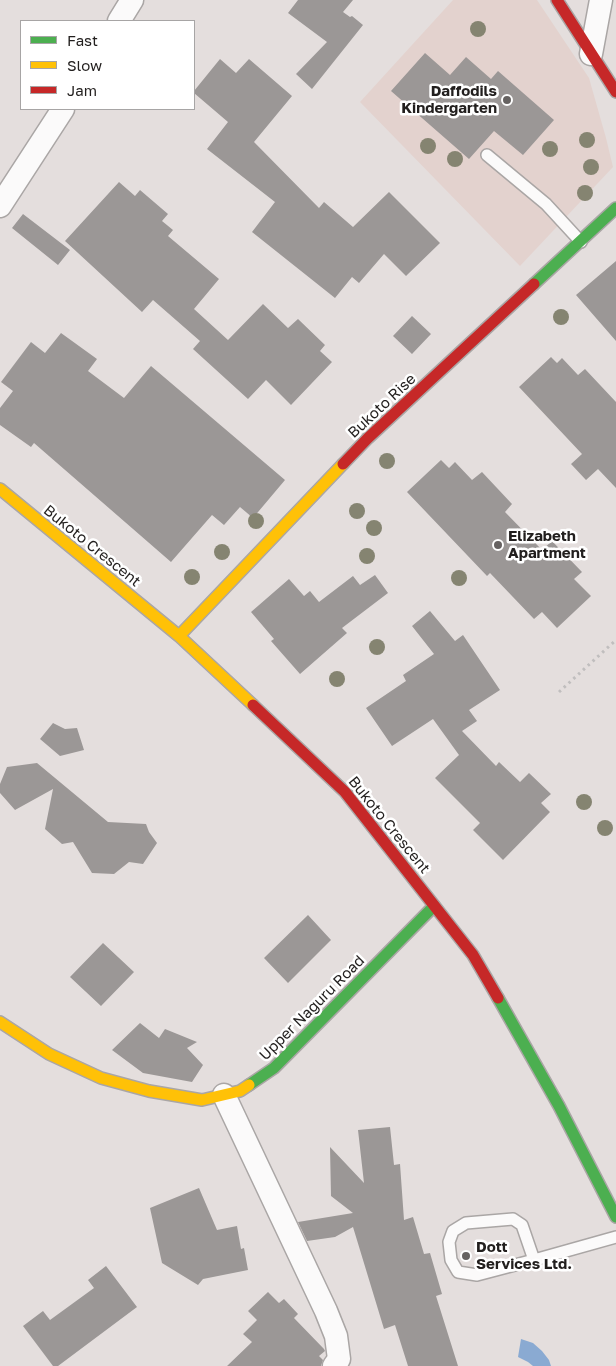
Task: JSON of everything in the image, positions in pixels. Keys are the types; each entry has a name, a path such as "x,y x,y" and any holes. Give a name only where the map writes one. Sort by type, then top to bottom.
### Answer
{"street":[{"path":"120,20 132,0"},
{"path":"557,0 616,92"},
{"path":"591,54 601,0"},
{"path":"0,206 62,110"},
{"name":"Bukoto Rise","path":"178,636 368,438 616,208"},
{"name":"Bukoto Crescent","path":"0,489 178,636 345,792 473,955 559,1106 616,1216"},
{"name":"Upper Naguru Road","path":"0,1022 50,1054 101,1078 149,1091 202,1100 240,1091 274,1068 434,906"},
{"path":"224,1095 326,1311 336,1336 339,1358 334,1366"}],"lane":[{"path":"487,155 546,204 581,242"},
{"path":"534,1260 522,1225 513,1219 466,1223 453,1231 449,1242 452,1260 458,1272 477,1275 534,1260 616,1237"}],"path":[{"path":"559,692 616,640"}],"shaded area":[{"path":"453,0 537,0 589,78 606,138 613,167 520,266 360,102"}],"water":[{"path":"521,1339 533,1343 542,1351 551,1366 533,1366 518,1357"}],"building":[{"path":"298,0 353,0 343,12 350,17 352,16 363,25 312,89 296,74 327,42 288,13"},
{"path":"425,53 450,75 466,57 491,79 498,71 554,120 523,155 494,131 469,159 391,91"},
{"path":"220,59 236,73 249,59 292,96 254,142 319,208 324,202 353,227 389,192 440,243 406,276 384,254 359,283 352,277 335,298 252,232 275,202 207,149 228,122 195,94 195,90"},
{"path":"119,182 135,196 140,190 168,214 162,221 173,230 168,236 219,279 194,309 228,340 263,304 288,328 298,319 325,345 320,351 332,362 291,405 266,380 248,399 193,349 200,341 153,300 142,312 65,241"},
{"path":"23,214 70,250 58,265 12,228"},
{"path":"616,261 616,341 576,295"},
{"path":"412,316 431,334 412,354 393,336"},
{"path":"61,333 97,359 88,371 124,398 151,366 285,480 253,518 240,507 224,525 212,515 171,562 34,443 31,447 0,425 0,408 13,391 1,382 31,342 45,353"},
{"path":"551,357 557,363 562,358 578,375 585,369 616,402 616,488 598,469 586,480 571,464 582,454 519,387"},
{"name":"Elizabeth Apartment","path":"441,460 449,468 455,462 472,480 482,472 512,504 505,512 542,550 552,541 582,572 574,579 591,596 557,628 542,612 534,619 490,573 487,576 407,492"},
{"path":"375,575 388,593 342,628 347,633 300,674 271,641 274,639 251,612 289,579 304,596 310,591 319,602 353,576 360,585"},
{"path":"430,611 455,641 463,635 500,690 469,710 477,721 462,731 496,766 499,762 520,782 529,773 551,794 541,803 550,812 503,860 473,830 480,823 435,778 459,755 433,719 392,746 366,708 406,681 403,675 434,654 412,626"},
{"path":"53,723 65,729 77,728 84,750 60,756 40,739"},
{"path":"37,763 108,822 146,824 157,843 143,864 129,862 114,874 92,873 73,842 62,844 45,829 53,789 15,810 0,793 0,784 7,767"},
{"path":"308,915 331,940 288,983 264,958"},
{"path":"103,943 134,972 101,1006 70,977"},
{"path":"140,1023 159,1038 165,1029 197,1042 187,1048 203,1065 192,1082 143,1073 112,1050"},
{"path":"390,1127 394,1165 400,1164 404,1220 413,1217 424,1254 430,1253 442,1294 436,1296 458,1366 408,1366 395,1325 384,1329 353,1227 335,1237 307,1241 298,1222 353,1213 331,1196 330,1147 364,1183 358,1130"},
{"path":"199,1188 217,1230 237,1226 241,1249 244,1248 248,1270 203,1279 198,1285 162,1263 150,1208"},
{"path":"106,1266 137,1307 58,1366 53,1366 23,1326 43,1311 50,1320 94,1288 88,1280"},
{"path":"268,1292 279,1303 284,1299 298,1314 294,1318 324,1349 325,1351 319,1356 323,1360 321,1366 227,1366 252,1342 243,1334 257,1320 248,1311"}],"traffic: fast":[{"path":"534,284 616,208"},
{"path":"249,1085 274,1068 434,906"},
{"path":"498,998 559,1106 616,1217"}],"traffic: slow":[{"path":"179,636 343,464"},
{"path":"0,489 179,636 253,705"},
{"path":"0,1022 49,1054 101,1078 149,1091 202,1100 240,1091 249,1085"}],"traffic: jam":[{"path":"557,0 616,92"},
{"path":"343,464 368,438 534,284"},
{"path":"253,705 345,792 473,955 498,998"}],"place":[{"name":"Daffodils Kindergarten","path":"507,100"},
{"name":"Elizabeth Apartment","path":"498,545"},
{"name":"Dott Services Ltd.","path":"466,1256"}]}
